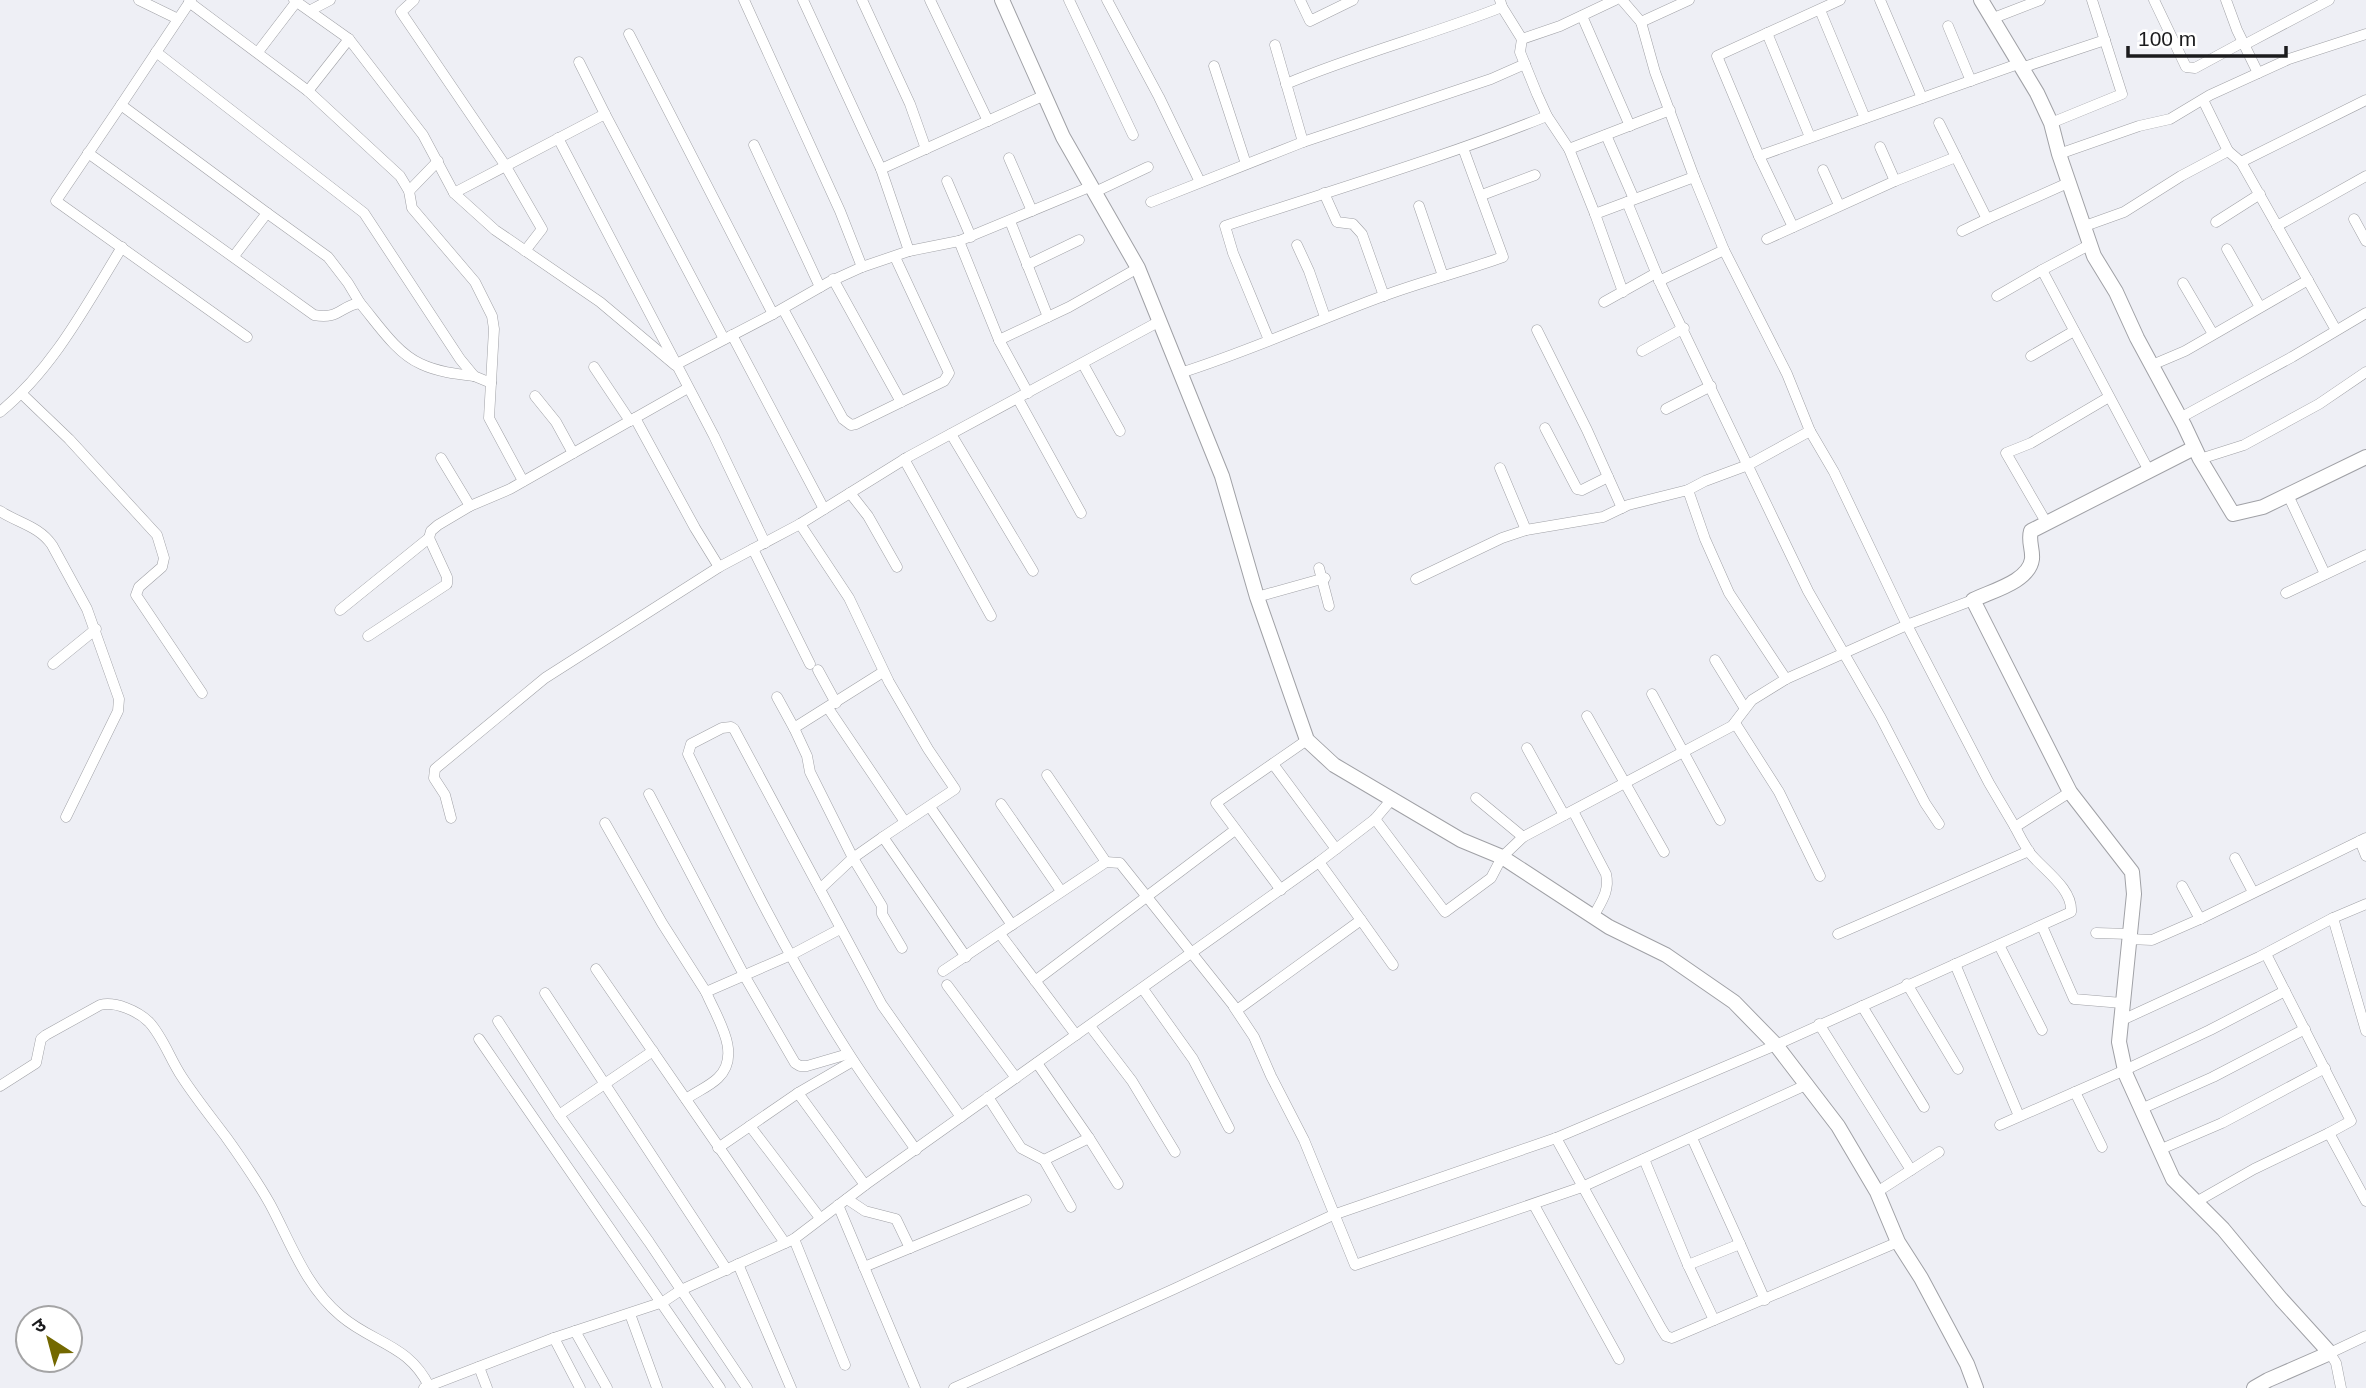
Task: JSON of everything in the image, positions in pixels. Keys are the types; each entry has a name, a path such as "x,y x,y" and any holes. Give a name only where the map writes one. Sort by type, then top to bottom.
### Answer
{"street":[{"path":"139,0 178,19"},
{"path":"311,10 330,0"},
{"path":"414,0 401,12 505,165 542,229 525,251"},
{"path":"744,0 840,211 862,267"},
{"path":"803,0 881,169 909,251"},
{"path":"862,0 910,104 926,149"},
{"path":"930,0 988,121"},
{"path":"1002,0 1063,137 1138,268 1160,321 1222,476 1257,597 1307,740 1334,765 1461,840 1502,857 1609,928 1665,955 1734,1002 1776,1045 1838,1126 1877,1192 1898,1242 1921,1278 1967,1364 1976,1388"},
{"path":"1069,0 1133,135"},
{"path":"1107,0 1159,97 1200,182"},
{"path":"1300,0 1310,22 1353,0"},
{"path":"1522,39 1615,0"},
{"path":"954,1388 1334,1214 1556,1138 1776,1045 2071,912 2071,905 2064,890 2029,851 1989,783 1834,472 1810,431 1787,374 1724,250 1655,72 1641,22 1622,0"},
{"path":"1641,22 1688,0"},
{"path":"1793,227 1759,156 1717,56 1840,0"},
{"path":"1880,0 1922,98"},
{"path":"1981,0 2037,93 2051,123 2094,256 2116,292 2197,454 2233,514 2263,507 2366,457"},
{"path":"1991,19 2040,0"},
{"path":"2051,123 2122,94 2092,0"},
{"path":"2154,0 2186,67 2195,68 2329,0"},
{"path":"2226,0 2258,73"},
{"path":"247,337 56,201 190,1 307,91 400,176 409,191 412,208 475,282 494,322 489,418 523,481"},
{"path":"258,52 295,1 311,10 349,40 423,135 454,193 495,230 600,302 676,365"},
{"path":"1286,85 1328,67 1468,21 1501,4 1522,39 1520,52 1547,116 1569,149 1623,292"},
{"path":"1820,10 1865,118"},
{"path":"1582,16 1630,125"},
{"path":"1948,26 1971,81"},
{"path":"1767,33 1810,137"},
{"path":"629,34 773,314"},
{"path":"2059,154 2139,126 2170,119 2258,73 2366,34"},
{"path":"307,91 349,40"},
{"path":"1759,156 1971,81 2105,40"},
{"path":"1275,45 1303,142"},
{"path":"156,52 364,214 441,332 474,376"},
{"path":"579,62 605,114 824,509"},
{"path":"1151,202 1303,142 1491,79 1525,64"},
{"path":"1214,66 1245,164"},
{"path":"881,169 1045,95"},
{"path":"2203,100 2228,151 2241,162 2336,330"},
{"path":"2241,162 2366,100"},
{"path":"121,104 328,257 360,303 400,349 420,364 447,373 474,376 491,383"},
{"path":"1569,149 1670,110"},
{"path":"454,193 605,114"},
{"path":"1269,340 1233,253 1225,226 1447,155 1547,116"},
{"path":"1939,123 1987,219"},
{"path":"1606,135 1658,277 1808,591 1938,824"},
{"path":"558,138 765,543"},
{"path":"754,145 820,287"},
{"path":"1880,147 1895,181"},
{"path":"1180,373 1230,357 1325,317 1503,257 1463,148"},
{"path":"2085,226 2124,212 2181,176 2228,151"},
{"path":"88,153 314,315 327,317 352,304 360,303"},
{"path":"1768,239 1839,205 1956,157"},
{"path":"1009,158 1032,211"},
{"path":"409,191 438,162"},
{"path":"676,365 834,279 862,267 909,251 971,237 1148,167"},
{"path":"1823,170 1839,205"},
{"path":"1482,195 1535,174"},
{"path":"2277,226 2366,176"},
{"path":"1595,214 1694,177"},
{"path":"947,181 971,237"},
{"path":"1962,231 2070,182"},
{"path":"1324,193 1337,222 1353,224 1358,228 1384,296"},
{"path":"2216,222 2260,194"},
{"path":"1419,206 1443,276"},
{"path":"234,256 267,213"},
{"path":"2354,219 2366,241"},
{"path":"1010,221 1048,317"},
{"path":"1027,265 1079,240"},
{"path":"958,241 1023,396 1081,513"},
{"path":"1997,296 2091,244"},
{"path":"1297,245 1325,317"},
{"path":"0,412 22,394 54,354 122,247"},
{"path":"2227,249 2260,307"},
{"path":"1604,302 1724,250"},
{"path":"783,309 847,423 856,424 944,381 949,373 895,257"},
{"path":"999,340 1048,317 1138,268"},
{"path":"2042,270 2149,471"},
{"path":"834,279 901,402"},
{"path":"2152,365 2185,351 2308,280"},
{"path":"2183,283 2213,334"},
{"path":"2180,418 2366,313"},
{"path":"452,818 445,795 435,778 434,773 439,765 545,678 719,567 800,524 905,459 1160,321"},
{"path":"1642,351 1684,328"},
{"path":"1537,330 1622,508"},
{"path":"2031,356 2074,331"},
{"path":"1083,363 1120,430"},
{"path":"594,366 633,420 719,567"},
{"path":"1375,819 1445,912 1491,878 1502,857 1523,837 1735,723 1744,707 1752,700 1786,679 2021,578 2030,568 2033,556 2029,538 2031,531 2046,522 2075,510 2149,471 2197,454 2244,445 2319,404 2366,372"},
{"path":"1666,410 1711,386"},
{"path":"340,610 429,538 431,531 438,525 470,506 523,481 688,388"},
{"path":"22,394 69,439 157,535 164,558 162,567 139,587 136,595 202,692"},
{"path":"536,396 556,422 573,453"},
{"path":"2046,522 2006,453 2031,443 2109,397"},
{"path":"1545,428 1577,489 1582,491 1608,477"},
{"path":"1416,579 1502,538 1526,530 1603,517 1622,508 1688,490 1748,465 1810,431"},
{"path":"951,434 1033,571"},
{"path":"441,458 470,506"},
{"path":"905,459 991,616"},
{"path":"1500,468 1526,530"},
{"path":"1688,490 1728,593 1786,679"},
{"path":"850,494 868,516 897,568"},
{"path":"2288,495 2325,574"},
{"path":"0,511 46,535 87,609 118,690 118,711 66,817"},
{"path":"800,524 849,598 883,672 955,789 853,858 820,889"},
{"path":"368,636 447,584 447,577 429,538"},
{"path":"753,549 832,706 905,822"},
{"path":"2286,593 2366,555"},
{"path":"1257,597 1322,575 1329,606"},
{"path":"1973,600 2070,792 2132,872 2134,894 2119,1042 2125,1070 2159,1150 2173,1179 2223,1229 2330,1353 2336,1363 2341,1388"},
{"path":"53,664 96,629"},
{"path":"1716,660 1744,707"},
{"path":"794,728 883,672"},
{"path":"1652,694 1720,820"},
{"path":"777,697 807,756 810,772 902,948"},
{"path":"1587,716 1664,852"},
{"path":"1735,723 1779,792 1820,876"},
{"path":"916,1150 851,1057 791,954 744,868 688,754 691,744 722,728 734,729 881,1005 961,1117"},
{"path":"1281,890 1216,803 1307,740"},
{"path":"1527,748 1608,881 1608,888 1593,917"},
{"path":"1273,764 1336,849"},
{"path":"1047,775 1106,862"},
{"path":"2015,827 2070,792"},
{"path":"649,794 744,975 795,1063 807,1066 851,1057"},
{"path":"1476,798 1523,837"},
{"path":"0,1086 36,1063 41,1040 46,1035 100,1005 116,1004 143,1017 156,1031 181,1076 270,1203 300,1267 311,1283 340,1315 409,1358 419,1368 428,1387 554,1338 663,1302 681,1290 790,1241 1281,890 1375,819 1392,799"},
{"path":"1001,804 1061,891"},
{"path":"930,807 1012,925"},
{"path":"605,823 662,923 706,992 728,1043 729,1058 720,1077 686,1099"},
{"path":"1035,981 1235,830"},
{"path":"883,837 966,957"},
{"path":"2096,933 2152,940 2363,840 2366,856"},
{"path":"1838,934 2029,851"},
{"path":"2235,858 2253,892"},
{"path":"943,971 1106,862 1120,863 1234,1007 1254,1037 1304,1140 1355,1265 1582,1187 1808,1084"},
{"path":"1319,862 1393,965"},
{"path":"2182,886 2200,919"},
{"path":"2120,1021 2266,954 2333,918 2366,904"},
{"path":"2333,918 2365,1025"},
{"path":"1234,1007 1237,1010 1361,920"},
{"path":"2042,926 2074,999 2122,1003"},
{"path":"706,992 840,929"},
{"path":"1000,934 1076,1035"},
{"path":"1999,945 2042,1030"},
{"path":"2196,1202 2254,1169 2351,1121 2266,954"},
{"path":"1955,964 2020,1116"},
{"path":"596,969 718,1148 790,1241 845,1365"},
{"path":"947,985 1016,1078"},
{"path":"1907,985 1958,1069"},
{"path":"1143,989 1193,1059 1229,1128"},
{"path":"2000,1125 2210,1030 2285,990"},
{"path":"545,993 727,1270"},
{"path":"1862,1006 1924,1107"},
{"path":"498,1021 559,1115 747,1388"},
{"path":"1819,1024 1911,1170"},
{"path":"1090,1026 1132,1081 1175,1152"},
{"path":"2141,1109 2213,1077 2305,1029"},
{"path":"479,1039 720,1388"},
{"path":"559,1115 653,1051"},
{"path":"718,1148 851,1057"},
{"path":"1037,1063 1118,1184"},
{"path":"2159,1150 2222,1123 2325,1068"},
{"path":"2074,1092 2102,1147"},
{"path":"798,1093 865,1185"},
{"path":"989,1097 1021,1148 1044,1160 1071,1207"},
{"path":"750,1126 820,1218"},
{"path":"2329,1133 2366,1201"},
{"path":"1044,1160 1089,1138"},
{"path":"1556,1138 1666,1336 1672,1338 1898,1242"},
{"path":"1692,1138 1765,1300"},
{"path":"1877,1192 1939,1152"},
{"path":"1644,1159 1714,1320"},
{"path":"864,1267 1026,1200"},
{"path":"842,1202 896,1219 910,1248"},
{"path":"842,1202 864,1267 915,1388"},
{"path":"1534,1205 1619,1359"},
{"path":"1688,1265 1740,1244"},
{"path":"738,1265 791,1388"},
{"path":"629,1314 657,1388"},
{"path":"575,1331 607,1388"},
{"path":"2254,1388 2366,1336"},
{"path":"554,1338 580,1388"},
{"path":"479,1367 487,1388"},
{"path":"982,1376 988,1388"}]}
